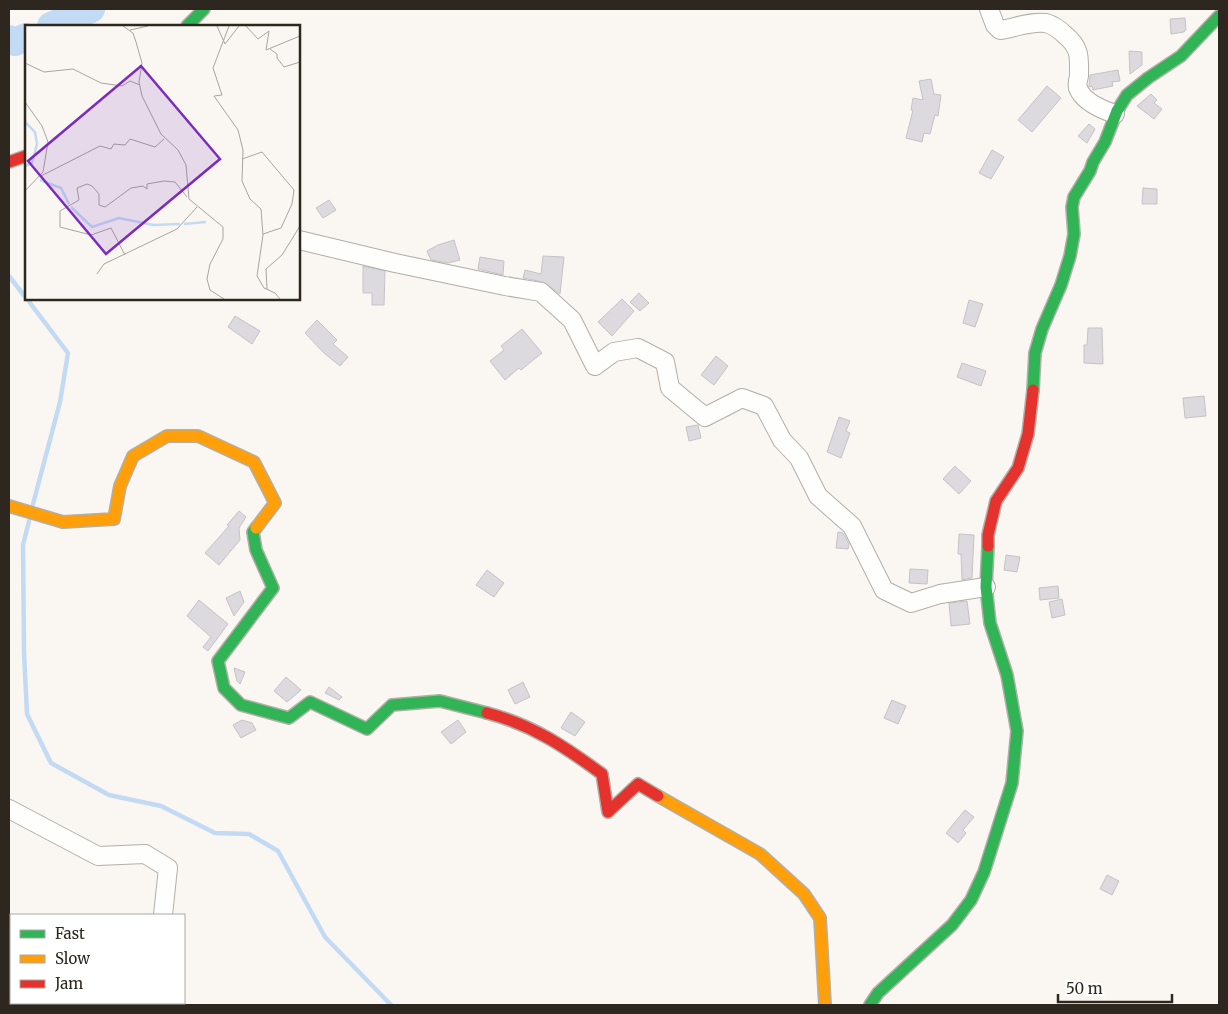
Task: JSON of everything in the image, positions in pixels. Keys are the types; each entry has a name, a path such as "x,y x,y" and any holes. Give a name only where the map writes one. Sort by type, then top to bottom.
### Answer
{"street":[{"path":"188,25 204,9"},
{"path":"989,9 995,25 1000,30 1026,24 1046,23 1062,32 1079,51 1078,87 1082,94 1092,104 1115,114"},
{"path":"870,1005 878,993 952,925 971,900 984,872 1012,783 1017,731 1007,675 990,623 986,587 988,535 996,501 1018,468 1028,434 1035,353 1042,329 1061,285 1071,250 1074,234 1072,207 1074,196 1090,172 1093,162 1105,142 1115,114 1127,95 1181,56 1219,16"},
{"path":"9,162 25,156"},
{"path":"9,168 25,171"},
{"path":"300,240 395,263 541,292 572,320 595,366 614,352 638,348 665,362 670,388 705,417 742,398 764,406 782,440 799,458 818,496 852,526 884,590 911,603 940,594 986,587"},
{"path":"9,506 63,522 114,519 120,486 133,456 167,436 198,436 254,462 274,503 253,532 256,550 273,588 218,661 224,688 241,705 289,718 310,702 367,729 392,705 440,701 511,719 561,744 602,774 608,812 638,784 760,854 804,894 820,918 825,1005"},
{"path":"9,809 98,856 145,854 168,868 163,914"}],"building":[{"path":"1185,18 1186,30 1171,34 1170,19"},
{"path":"1129,51 1142,52 1142,65 1130,74"},
{"path":"1118,70 1120,81 1112,82 1113,86 1093,90 1092,86 1089,87 1090,75"},
{"path":"931,79 934,94 941,95 938,116 935,115 930,134 924,133 922,142 906,138 913,110 911,110 913,98 923,100 919,81"},
{"path":"1047,86 1061,98 1032,132 1018,120"},
{"path":"1151,94 1157,100 1154,103 1162,109 1154,119 1137,106"},
{"path":"1089,124 1095,129 1087,143 1078,136"},
{"path":"992,150 1004,157 991,179 979,173"},
{"path":"1143,188 1157,189 1157,204 1142,204"},
{"path":"329,200 336,210 323,218 316,208"},
{"path":"454,240 460,260 448,263 431,260 427,251"},
{"path":"543,256 564,257 560,294 543,282 523,278 525,270 541,274"},
{"path":"480,257 504,261 503,275 478,269"},
{"path":"363,266 385,271 384,305 372,305 372,293 363,293"},
{"path":"639,293 649,303 640,311 630,302"},
{"path":"622,299 634,311 612,336 598,322"},
{"path":"969,300 983,304 975,327 963,323"},
{"path":"235,316 260,331 252,344 228,327"},
{"path":"317,320 337,340 333,344 348,357 340,366 324,353 305,333"},
{"path":"1088,328 1102,328 1103,364 1084,363 1084,345 1087,345"},
{"path":"522,329 542,353 505,380 490,361 504,350 501,346"},
{"path":"716,356 728,366 714,385 701,375"},
{"path":"962,363 986,371 981,386 957,377"},
{"path":"1204,396 1206,416 1185,418 1183,398"},
{"path":"839,417 850,421 846,431 850,433 841,458 827,452"},
{"path":"698,425 701,438 689,441 686,427"},
{"path":"955,466 971,481 959,494 943,479"},
{"path":"239,511 246,517 239,528 240,540 219,565 205,553 229,526 227,525"},
{"path":"838,532 843,533 849,544 848,549 836,548"},
{"path":"959,534 974,535 972,578 962,580 961,554 958,554"},
{"path":"1006,555 1020,557 1017,572 1004,570"},
{"path":"910,569 928,570 927,584 909,583"},
{"path":"487,570 504,583 494,597 476,585"},
{"path":"1058,586 1059,598 1040,600 1039,588"},
{"path":"240,591 244,602 234,616 226,598"},
{"path":"1062,599 1065,615 1052,618 1049,602"},
{"path":"199,600 228,624 208,651 203,647 211,637 187,616"},
{"path":"967,601 970,624 951,626 949,603"},
{"path":"234,668 245,672 240,684 237,681"},
{"path":"286,677 301,690 287,702 274,691"},
{"path":"523,682 530,697 515,704 508,690"},
{"path":"329,687 342,697 339,700 325,693"},
{"path":"892,700 906,706 898,724 884,718"},
{"path":"571,712 585,722 575,736 561,728"},
{"path":"242,720 252,723 256,730 241,738 233,725"},
{"path":"458,720 466,732 451,744 441,732"},
{"path":"965,810 974,817 963,830 966,833 958,843 946,833"},
{"path":"1107,875 1119,881 1112,895 1100,889"}],"waterway":[{"path":"53,25 91,9"},
{"path":"9,39 15,42 25,37"},
{"path":"9,276 25,297"},
{"path":"28,300 68,353 60,402 33,504"},
{"path":"29,521 23,545 24,652 27,714 51,763 109,795 161,806 215,833 249,834 278,851 325,937 391,1005"}],"traffic: fast":[{"path":"188,25 204,9"},
{"path":"1033,390 1035,353 1042,329 1061,285 1070,256 1074,234 1072,207 1074,197 1090,171 1105,142 1117,111 1127,95 1181,56 1219,16"},
{"path":"256,528 253,532 256,550 273,588 218,661 224,688 241,705 289,718 310,702 367,729 392,705 440,701 487,713"},
{"path":"870,1005 878,993 952,925 971,900 984,872 1012,783 1017,731 1007,675 990,623 986,587 988,546"}],"traffic: slow":[{"path":"9,506 63,522 114,519 120,486 133,456 167,436 198,436 254,462 275,503 256,528"},
{"path":"658,796 760,854 804,894 820,918 825,1005"}],"traffic: jam":[{"path":"9,162 25,156"},
{"path":"988,546 988,535 996,501 1018,468 1028,434 1033,390"},
{"path":"487,713 534,730 602,774 608,812 638,784 658,796"}]}
